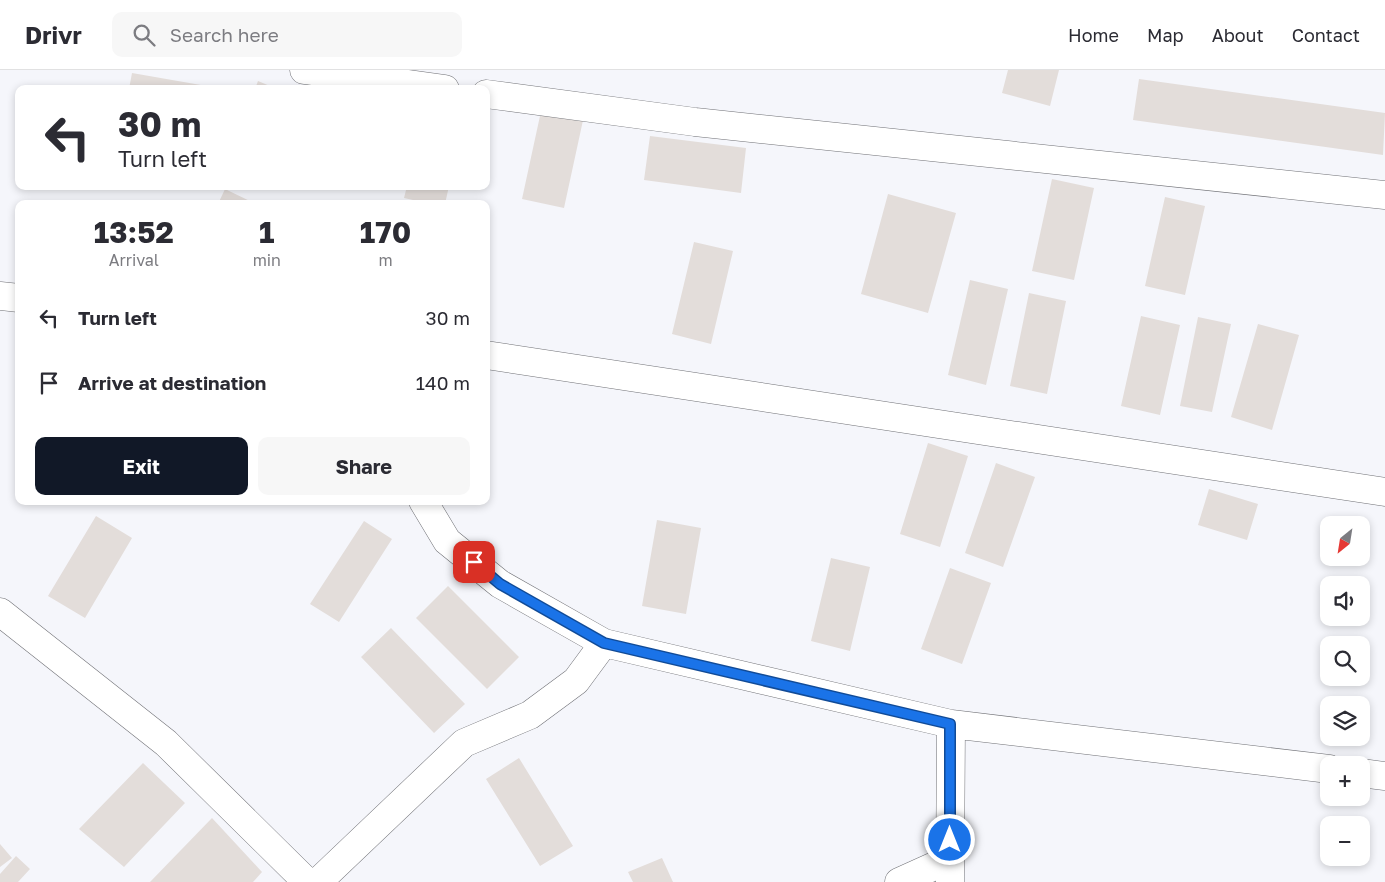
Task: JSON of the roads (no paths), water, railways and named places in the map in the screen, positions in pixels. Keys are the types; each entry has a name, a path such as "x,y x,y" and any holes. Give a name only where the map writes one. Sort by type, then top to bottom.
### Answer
{"street":[{"path":"304,70 415,85"},
{"path":"490,95 695,122 1385,195"},
{"path":"0,296 15,298"},
{"path":"490,356 1385,492"},
{"path":"425,505 447,542 500,584 604,643 950,724 1320,768"},
{"path":"0,612 166,743 307,882"},
{"path":"318,882 464,743 530,715 576,681 604,643"},
{"path":"899,882 950,871 950,724"},
{"path":"1370,774 1385,776"}]}
